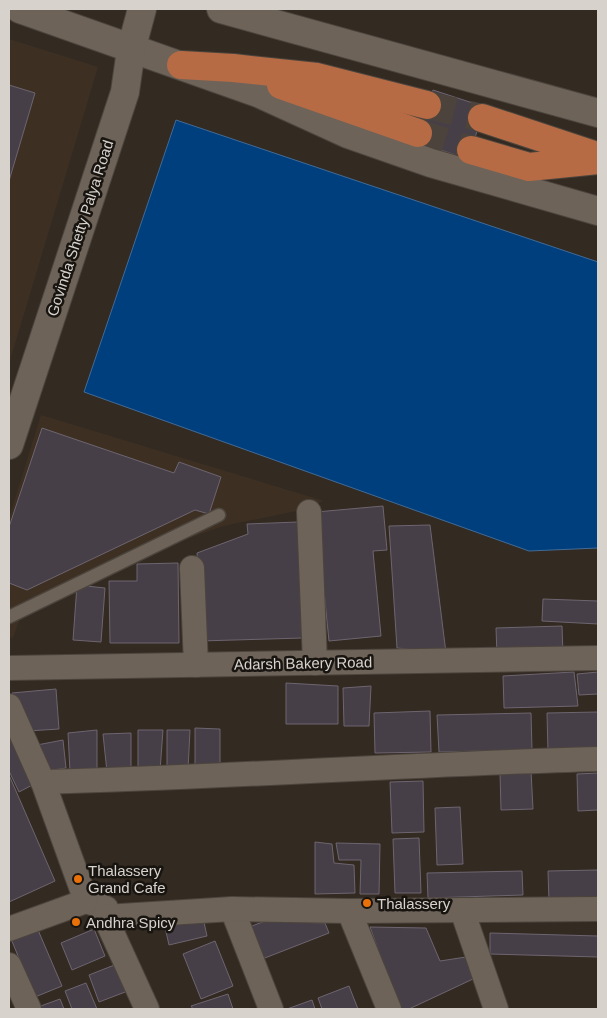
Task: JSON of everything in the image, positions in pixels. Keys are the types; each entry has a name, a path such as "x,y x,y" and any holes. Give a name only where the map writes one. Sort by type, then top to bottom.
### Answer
{"highway":[{"path":"181,65 233,68 317,78 428,104"},
{"path":"233,68 418,133"},
{"path":"482,118 598,158"},
{"path":"471,150 529,167 598,158"}],"street":[{"path":"20,9 258,93 348,134 432,163 598,211"},
{"name":"Govinda Shetty Palya Road","path":"9,445 125,92 132,50 142,9"},
{"path":"221,9 598,113"},
{"path":"309,512 315,663"},
{"path":"192,568 196,664"},
{"name":"Adarsh Bakery Road","path":"9,668 598,658"},
{"path":"9,706 43,782 86,901"},
{"path":"43,782 221,776 500,761 598,759"},
{"path":"9,929 86,901 106,908 106,917 146,1009"},
{"path":"106,917 232,910 349,912 598,909"},
{"path":"232,910 271,1009"},
{"path":"462,910 496,1009"},
{"path":"349,912 389,1009"},
{"path":"9,965 29,1009"}],"lane":[{"path":"9,617 219,515"}],"shaded area":[{"path":"9,39 98,67 9,364"},
{"path":"41,415 324,501 296,511 223,526 90,574 24,607 13,638 9,637 9,518"}],"water":[{"path":"176,120 598,262 598,548 529,551 84,392"}],"building":[{"path":"9,85 35,93 9,181"},
{"path":"433,90 485,107 468,159 416,142"},
{"path":"42,428 174,473 179,462 221,477 209,514 195,510 27,590 9,583 9,527"},
{"path":"383,506 387,550 373,551 381,636 329,641 316,512"},
{"path":"298,522 303,638 200,641 197,553 248,534 247,524"},
{"path":"430,525 446,653 397,648 389,526"},
{"path":"178,563 179,643 110,643 109,581 137,581 137,564"},
{"path":"77,585 105,588 101,642 73,640"},
{"path":"543,599 598,601 598,624 542,621"},
{"path":"562,626 563,654 497,656 496,628"},
{"path":"574,672 578,706 504,708 503,676"},
{"path":"598,672 598,694 579,695 577,674"},
{"path":"286,683 338,686 338,724 286,724"},
{"path":"371,686 369,726 344,726 343,688"},
{"path":"56,689 59,729 27,731 12,693"},
{"path":"430,711 431,752 375,753 374,713"},
{"path":"598,712 598,751 548,752 547,713"},
{"path":"531,713 532,750 439,752 437,715"},
{"path":"9,724 38,782 19,792 9,771"},
{"path":"195,728 220,729 220,767 195,770"},
{"path":"97,730 97,774 70,772 68,733"},
{"path":"138,730 163,730 160,771 138,770"},
{"path":"167,730 190,730 188,770 167,771"},
{"path":"131,733 131,774 107,772 103,734"},
{"path":"63,740 66,768 47,771 37,745"},
{"path":"531,771 533,809 501,810 500,772"},
{"path":"598,773 598,810 578,811 577,774"},
{"path":"9,775 55,881 9,902"},
{"path":"423,781 424,832 392,833 390,782"},
{"path":"460,807 463,864 437,865 435,808"},
{"path":"419,838 421,893 395,893 393,839"},
{"path":"315,842 332,844 334,863 354,865 355,893 315,894"},
{"path":"336,843 380,844 379,894 360,894 361,860 339,860"},
{"path":"598,870 598,901 549,902 548,871"},
{"path":"522,871 523,895 428,898 427,873"},
{"path":"202,913 207,936 169,945 164,923"},
{"path":"265,921 325,923 329,933 252,963 239,931"},
{"path":"35,923 62,986 35,997 9,934"},
{"path":"370,927 426,928 440,961 466,957 473,979 409,1009 399,1009"},
{"path":"94,929 105,956 72,970 61,943"},
{"path":"490,933 598,936 598,957 490,954"},
{"path":"215,941 233,986 201,999 183,954"},
{"path":"122,962 133,989 99,1002 89,975"},
{"path":"86,983 97,1009 72,1009 65,991"},
{"path":"349,986 358,1009 322,1009 318,998"},
{"path":"228,994 233,1009 193,1009 191,1006"},
{"path":"60,999 64,1009 38,1009 38,1007"},
{"path":"312,1000 315,1009 287,1009"}],"tunnel":[{"path":"427,105 482,118"},
{"path":"418,133 471,150"}],"place":[{"name":"Thalassery Grand Cafe","path":"78,879"},
{"name":"Thalassery","path":"367,903"},
{"name":"Andhra Spicy","path":"76,922"}]}
